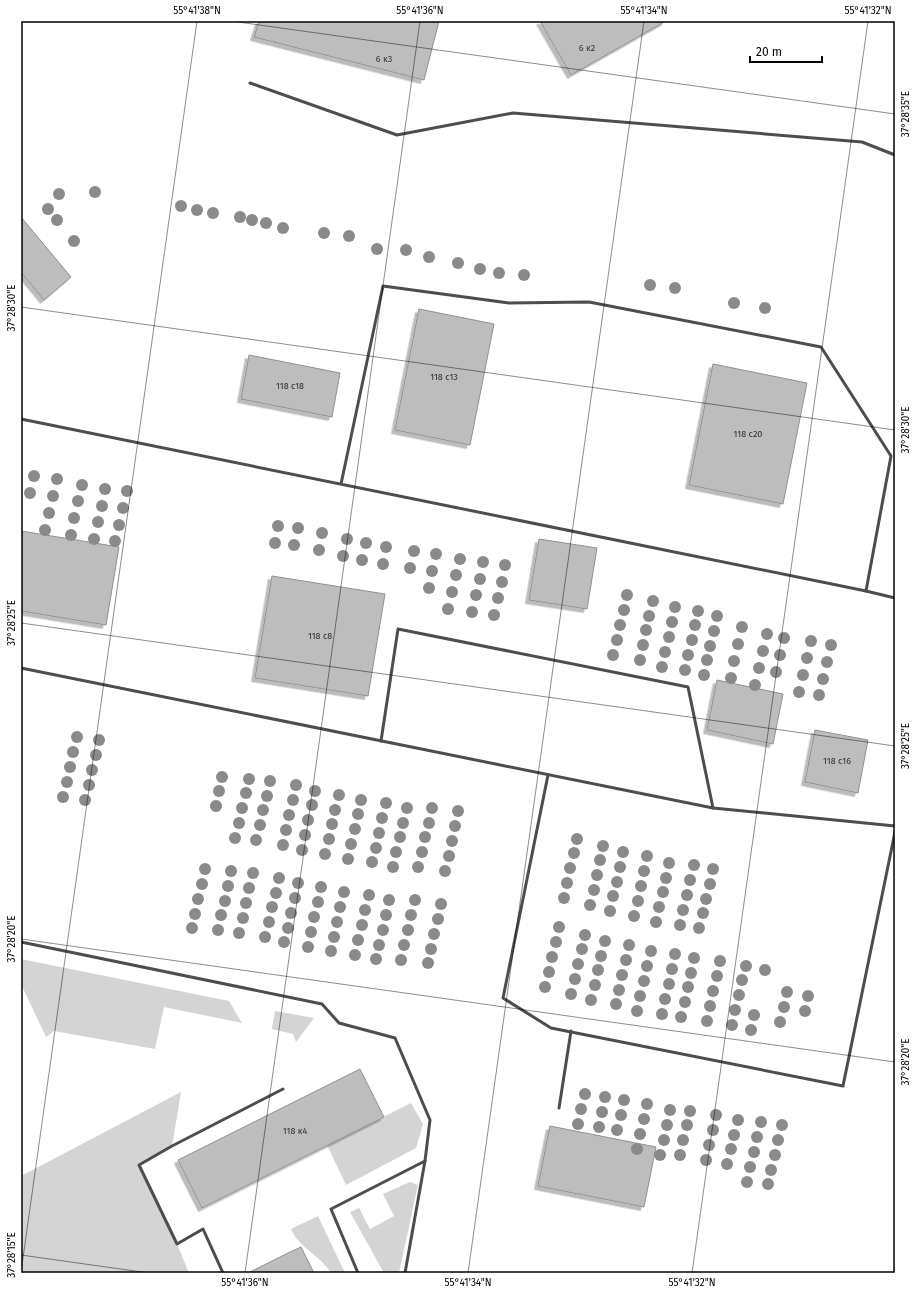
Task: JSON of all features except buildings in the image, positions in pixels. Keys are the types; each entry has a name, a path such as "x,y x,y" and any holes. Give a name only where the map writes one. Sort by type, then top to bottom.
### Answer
{"lane":[{"path":"250,83 397,135 513,113 862,142 895,155"},
{"path":"341,484 383,286 509,303 589,302 821,347 891,456 866,591"},
{"path":"21,418 895,598"},
{"path":"381,741 398,629 688,687 713,808"},
{"path":"21,668 713,808 895,826"},
{"path":"548,775 503,998 551,1028 843,1086 895,832"},
{"path":"21,942 322,1004 339,1023 395,1038 430,1120 425,1161 405,1273"},
{"path":"558,1108 570,1031"},
{"path":"223,1273 203,1229 177,1244 139,1165 172,1146 283,1089"},
{"path":"358,1273 331,1209 425,1161"}],"shaded area":[{"path":"21,959 229,1001 242,1023 164,1007 155,1049 54,1031 46,1037 21,984"},
{"path":"275,1011 314,1018 296,1042 293,1034 272,1029"},
{"path":"181,1092 172,1146 139,1165 177,1244 189,1273 21,1273 21,1176"},
{"path":"411,1103 423,1124 416,1148 346,1185 327,1145"},
{"path":"410,1182 418,1185 399,1273 384,1273 350,1212 359,1208 370,1229 394,1216 383,1194"},
{"path":"318,1216 345,1273 331,1273 321,1261 304,1247 291,1229"}]}
